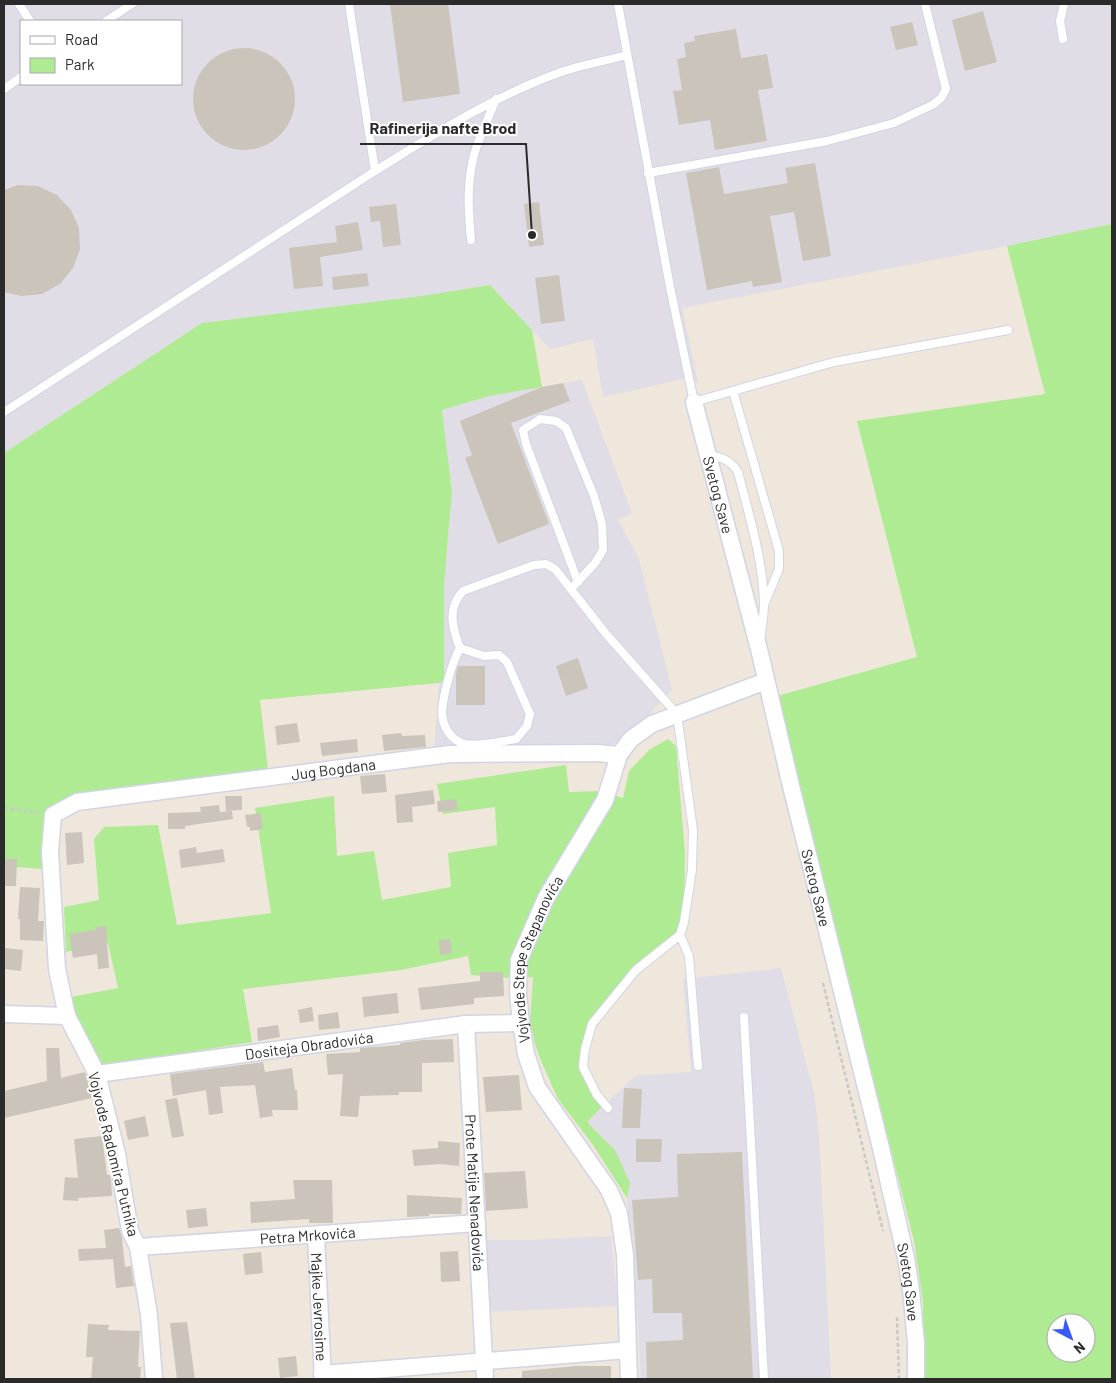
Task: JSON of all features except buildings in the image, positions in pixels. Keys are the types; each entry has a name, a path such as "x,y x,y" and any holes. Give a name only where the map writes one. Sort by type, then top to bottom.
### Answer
{"street":[{"name":"Svetog Save","path":"694,402 759,649 906,1258 915,1334 916,1379"},
{"name":"Vojvode Stepe Stepanovića","path":"629,1379 625,1255 619,1213 609,1190 537,1087 526,1054 520,1023 518,993 519,960 546,898 605,800 618,755 632,739 652,724 766,680"},
{"name":"Jug Bogdana","path":"53,816 78,802 450,754 597,753 618,755"},
{"name":"Vojvode Radomira Putnika","path":"53,816 50,852 57,969 67,1016 97,1074 117,1154 130,1231 138,1247 150,1315 154,1379"},
{"path":"4,1014 67,1016"},
{"name":"Dositeja Obradovića","path":"97,1074 466,1024 520,1023"},
{"name":"Prote Matije Nenadovića","path":"466,1024 485,1379"},
{"name":"Petra Mrkovića","path":"138,1247 316,1236 477,1223"},
{"name":"Majke Jevrosime","path":"316,1236 322,1377"},
{"path":"322,1377 628,1350"}],"lane":[{"path":"19,4 29,20"},
{"path":"108,20 132,4"},
{"path":"349,4 375,171"},
{"path":"618,4 648,173 694,402 834,362 1008,330"},
{"path":"648,173 827,141 894,123 934,104 941,98 946,89 925,4"},
{"path":"1063,39 1060,21 1064,4"},
{"path":"4,412 448,125 496,99 562,72 627,55"},
{"path":"4,88 20,78"},
{"path":"471,240 468,217 471,168 496,99"},
{"path":"733,391 779,550 779,568 764,605"},
{"path":"571,589 578,582 595,563 604,550 602,524 594,496 566,428 556,421 540,420 523,430 526,444 578,582"},
{"path":"708,455 722,457 733,464 738,472 759,553 764,605 759,649"},
{"path":"460,648 484,656 500,656 507,662 530,714 527,726 516,739 465,744 454,738 445,728 442,712 453,661 460,648 451,620 456,598 463,591 534,565 546,564 555,569 608,635 677,714 693,830 692,870 684,922 680,935 636,970 592,1024 585,1050 583,1067 596,1095 608,1108"},
{"path":"680,935 688,956 698,1066"},
{"path":"744,1017 764,1379"}],"path":[{"path":"4,808 53,816"},
{"path":"821,976 884,1234"},
{"path":"897,1316 899,1379"}],"shaded area":[{"path":"4,4 1112,4 1112,224 682,308 698,382 688,378 603,397 593,339 550,349 490,285 422,296 202,323 4,453"},
{"path":"582,380 632,513 618,520 639,559 672,689 649,715 614,744 513,753 433,765 439,683 444,679 444,584 452,491 442,410 489,396"},
{"path":"781,968 814,1093 819,1133 831,1379 641,1379 627,1198 630,1183 587,1122 635,1076 691,1072 683,979"},
{"path":"611,1236 618,1306 483,1312 475,1240"}],"green space":[{"path":"1112,224 1112,1379 924,1379 923,1302 914,1241 777,696 917,657 857,421 1045,394 1007,246"},
{"path":"490,285 532,330 542,387 489,396 442,410 452,491 444,584 444,680 439,683 260,700 270,786 74,810 48,808 42,869 4,866 4,453 202,323 422,296"},
{"path":"668,739 676,746 685,853 684,922 680,935 636,970 592,1024 583,1066 604,1105 587,1122 615,1150 630,1183 627,1198 593,1145 558,1099 541,1061 530,1021 533,977 509,978 471,975 468,956 401,970 243,989 252,1042 96,1067 73,1021 71,997 118,988 108,943 66,952 64,907 99,900 94,839 104,827 158,825 177,925 271,913 255,808 334,796 337,856 374,851 382,900 451,887 448,853 497,845 495,807 443,814 437,784 566,765 569,792 601,791 623,798 629,771 649,750"}],"place":[{"name":"Rafinerija nafte Brod","path":"532,235"}]}
